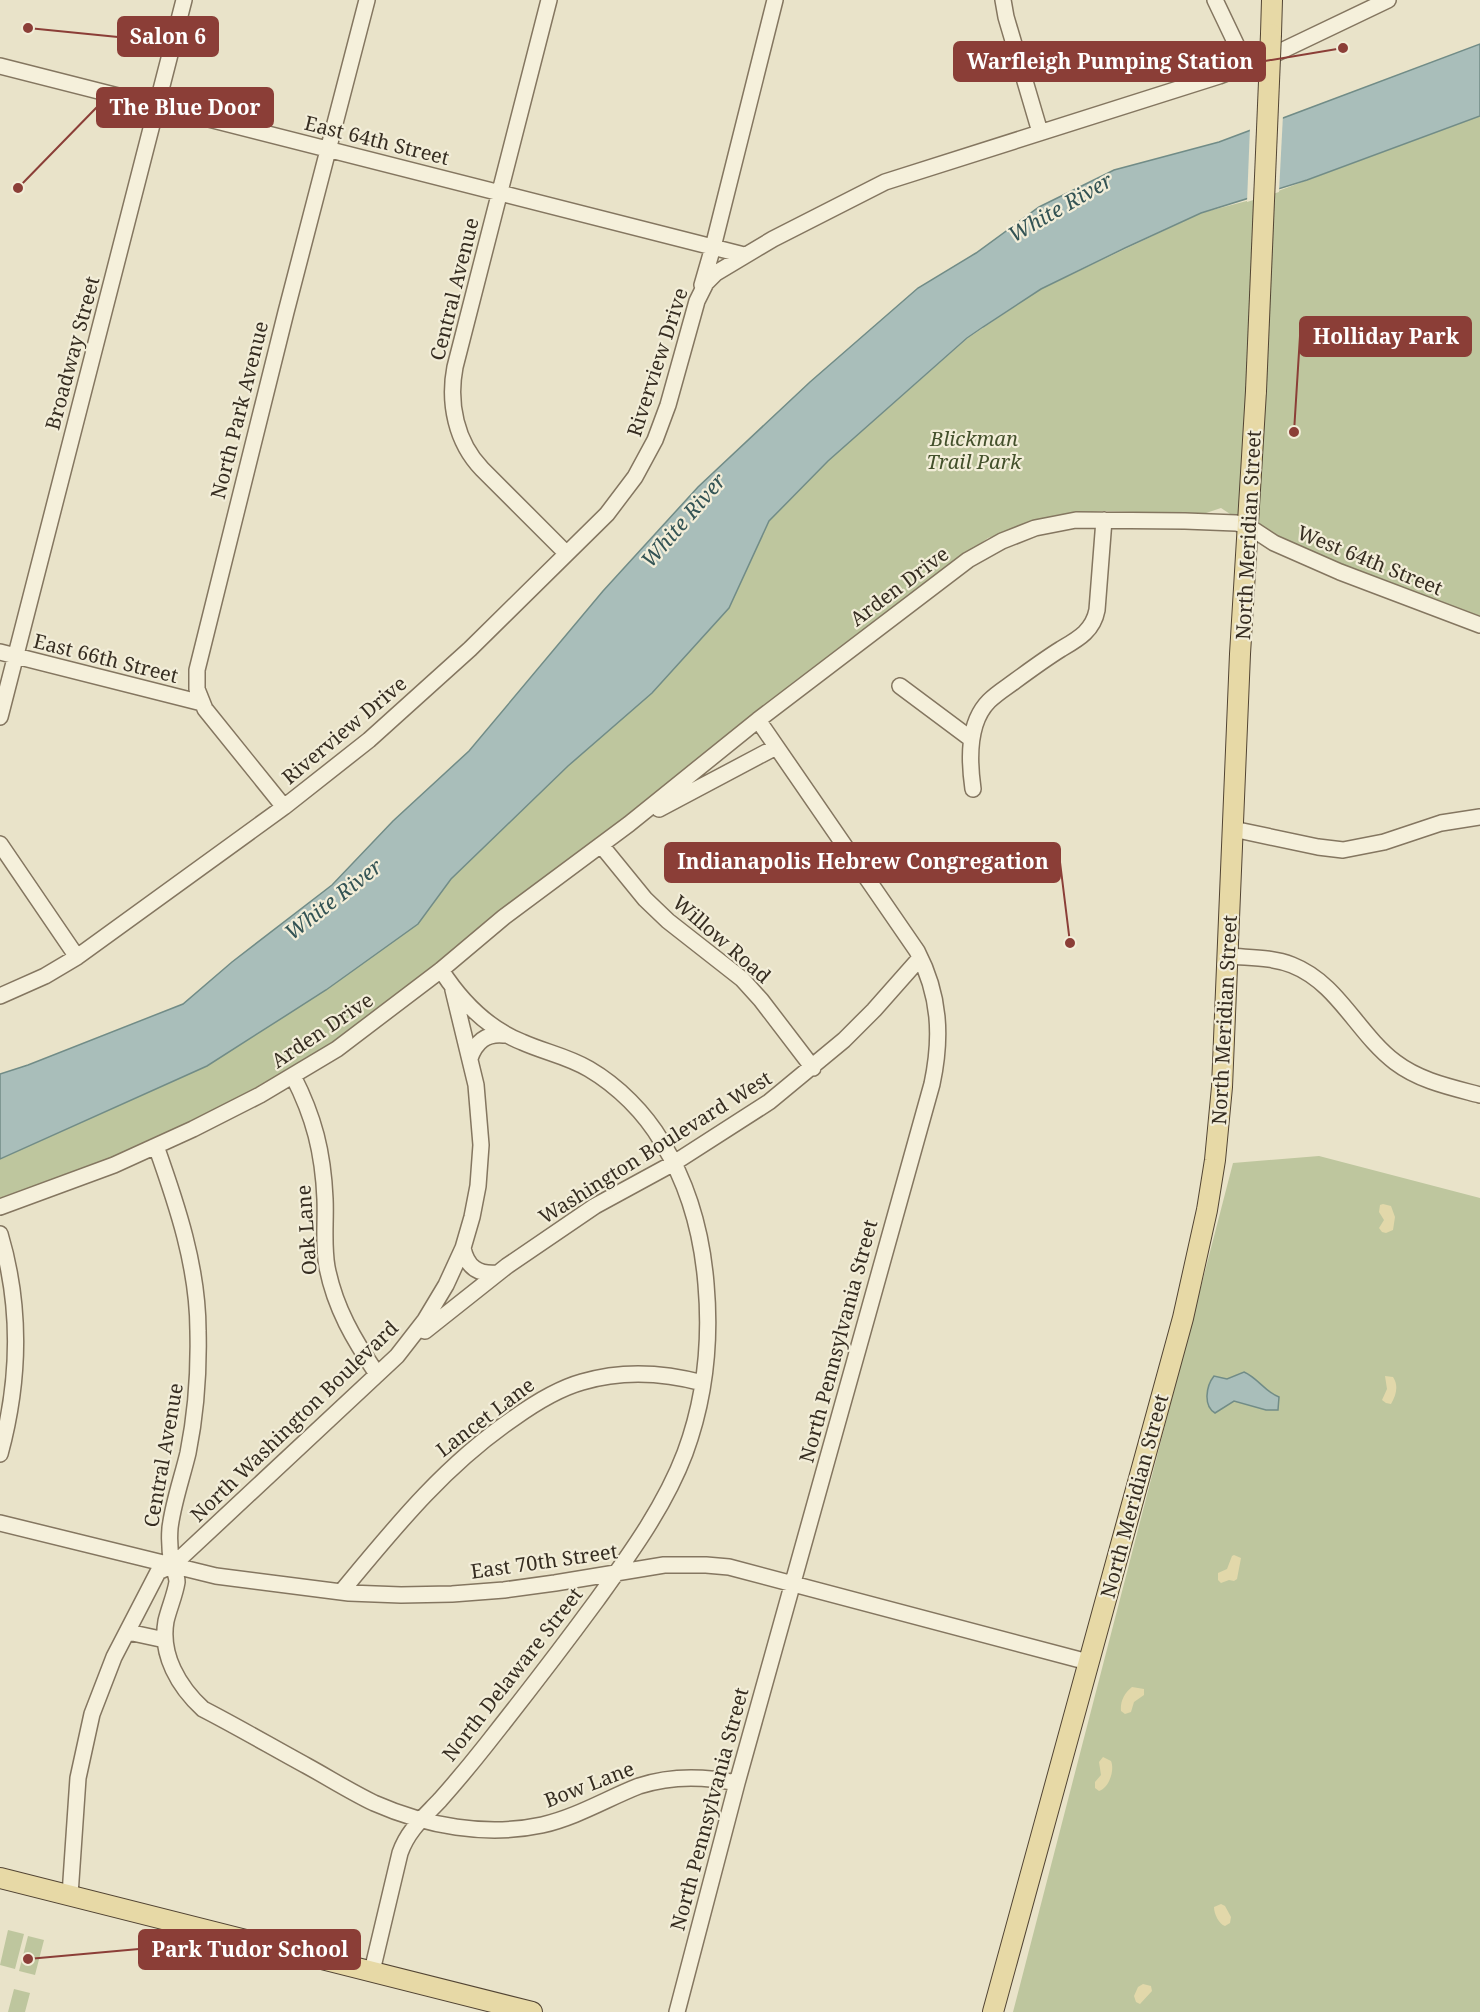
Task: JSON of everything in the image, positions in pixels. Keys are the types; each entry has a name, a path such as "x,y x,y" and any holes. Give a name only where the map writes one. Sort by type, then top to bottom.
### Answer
{"main road":[{"name":"North Meridian Street","path":"993,2012 1183,1317 1201,1241 1215,1160 1222,1087 1256,391 1272,0"},
{"path":"0,1878 532,2012"}],"street":[{"name":"Broadway Street","path":"0,717 183,0"},
{"name":"North Park Avenue","path":"284,807 219,728 202,703 197,685 198,663 367,0"},
{"name":"Central Avenue","path":"549,0 453,377 453,408 464,443 478,466 566,553"},
{"path":"694,308 713,247 775,0"},
{"path":"1004,0 1006,17 1040,132"},
{"path":"1215,0 1246,65"},
{"name":"Riverview Drive","path":"0,996 45,976 77,957 284,807 354,752 426,689 616,503 635,477 651,449 668,405 694,308 699,295 711,278 744,255 885,182 1200,82 1246,65 1388,0"},
{"name":"East 64th Street","path":"0,66 744,255"},
{"name":"Arden Drive","path":"0,1207 75,1180 156,1146 219,1116 337,1049 441,970 504,917 629,824 758,720 979,553 1002,541 1042,526 1076,520 1224,522 1248,526"},
{"path":"973,789 971,739 978,716 989,701 1045,658 1081,637 1093,624 1097,610 1104,520"},
{"name":"West 64th Street","path":"1248,526 1274,543 1341,572 1480,625"},
{"name":"East 66th Street","path":"0,652 202,703"},
{"path":"900,686 971,739"},
{"name":"North Pennsylvania Street","path":"677,2012 737,1783 936,1062 939,1033 937,1005 921,957 758,720"},
{"name":"Arden Drive","path":"629,824 776,747"},
{"path":"1233,829 1318,847 1343,849 1384,842 1441,823 1480,817"},
{"path":"0,844 77,957"},
{"name":"Willow Road","path":"601,845 645,899 668,921 742,979 813,1068"},
{"path":"1228,956 1273,959 1308,972 1329,990 1367,1037 1397,1064 1428,1081 1480,1095"},
{"name":"Washington Boulevard West","path":"397,1356 444,1314 498,1273 595,1206 674,1163 769,1102 813,1068 874,1010 921,957"},
{"name":"North Delaware Street","path":"421,1820 473,1762 536,1681 616,1572 656,1512 678,1470 694,1424 703,1383 708,1316 705,1268 693,1214 674,1163 662,1141 637,1108 599,1075 564,1057 504,1035 474,1012 453,989 441,970"},
{"name":"North Washington Boulevard","path":"173,1565 397,1356 435,1305 452,1273 462,1248 476,1197 481,1157 479,1100 453,989"},
{"path":"470,1058 475,1046 482,1039 494,1034 504,1035"},
{"name":"Oak Lane","path":"293,1076 308,1104 320,1153 325,1199 326,1253 331,1285 346,1324 377,1374"},
{"name":"Central Avenue","path":"156,1146 183,1230 191,1267 198,1328 195,1409 188,1452 170,1530 173,1565 177,1579 167,1618 165,1640"},
{"path":"0,1234 13,1288 17,1344 12,1401 0,1454"},
{"path":"462,1248 468,1264 473,1269 481,1273 498,1273"},
{"name":"Lancet Lane","path":"342,1592 403,1516 428,1490 474,1448 534,1404 577,1383 610,1376 636,1373 668,1375 703,1383"},
{"name":"East 70th Street","path":"0,1523 237,1579 342,1592 401,1595 494,1591 664,1565 706,1565 747,1571 1088,1662"},
{"path":"70,1895 77,1791 84,1745 101,1690 114,1657 158,1572 173,1565"},
{"path":"128,1632 165,1640 169,1660 179,1682 203,1709 373,1802 421,1820 412,1829 402,1848 372,1971"},
{"name":"Bow Lane","path":"421,1820 465,1828 510,1830 572,1817 629,1791 661,1780 695,1776 737,1783"}],"green space":[{"name":"Blickman Trail Park","path":"1480,116 1480,624 1248,526 1221,508 1203,514 1104,511 1056,515 988,538 639,809 545,880 525,891 365,1022 307,1062 243,1099 125,1155 0,1198 0,1159 207,1066 326,990 418,924 451,879 568,766 652,693 729,608 769,521 828,461 968,338 1041,289 1201,213 1262,197"},
{"path":"1319,1156 1480,1198 1480,2012 1013,2012 1233,1163"},
{"path":"8,1930 24,1934 15,1969 0,1965"},
{"path":"28,1936 44,1940 35,1975 19,1971"},
{"path":"14,1989 30,1993 25,2012 8,2012"}],"sand":[{"path":"1380,1205 1391,1206 1395,1217 1393,1230 1386,1233 1379,1228 1384,1220 1379,1212"},
{"path":"1385,1376 1393,1377 1396,1384 1391,1404 1382,1400 1387,1389"},
{"path":"1234,1555 1241,1558 1237,1579 1221,1583 1218,1580 1218,1573 1227,1569"},
{"path":"1132,1687 1144,1689 1144,1695 1134,1702 1131,1712 1125,1714 1121,1711 1122,1701"},
{"path":"1103,1757 1111,1761 1112,1769 1108,1783 1099,1791 1095,1788 1095,1782 1101,1775 1099,1762"},
{"path":"1221,1904 1225,1906 1231,1917 1230,1923 1225,1926 1219,1921 1214,1910 1214,1907"},
{"path":"1143,1984 1151,1986 1152,1991 1140,2004 1136,2002 1134,1996 1138,1987"}],"water":[{"name":"White River","path":"1480,44 1480,116 1307,180 1201,213 1041,289 967,338 828,461 769,521 729,608 652,693 568,766 451,879 418,924 326,990 207,1066 0,1159 0,1074 183,1004 232,962 332,885 393,821 469,751 603,591 698,487 810,382 918,288 976,253 1039,207 1114,170 1219,142"},
{"path":"1244,1372 1279,1397 1278,1410 1266,1410 1234,1401 1215,1413 1211,1410 1207,1396 1214,1376 1227,1379"}],"pier":[{"path":"1283,115 1279,192 1247,202 1250,127"}],"place":[{"name":"Salon 6","path":"28,28"},
{"name":"Warfleigh Pumping Station","path":"1343,48"},
{"name":"The Blue Door","path":"18,188"},
{"name":"Holliday Park","path":"1294,432"},
{"name":"Indianapolis Hebrew Congregation","path":"1070,943"},
{"name":"Park Tudor School","path":"28,1959"}]}
